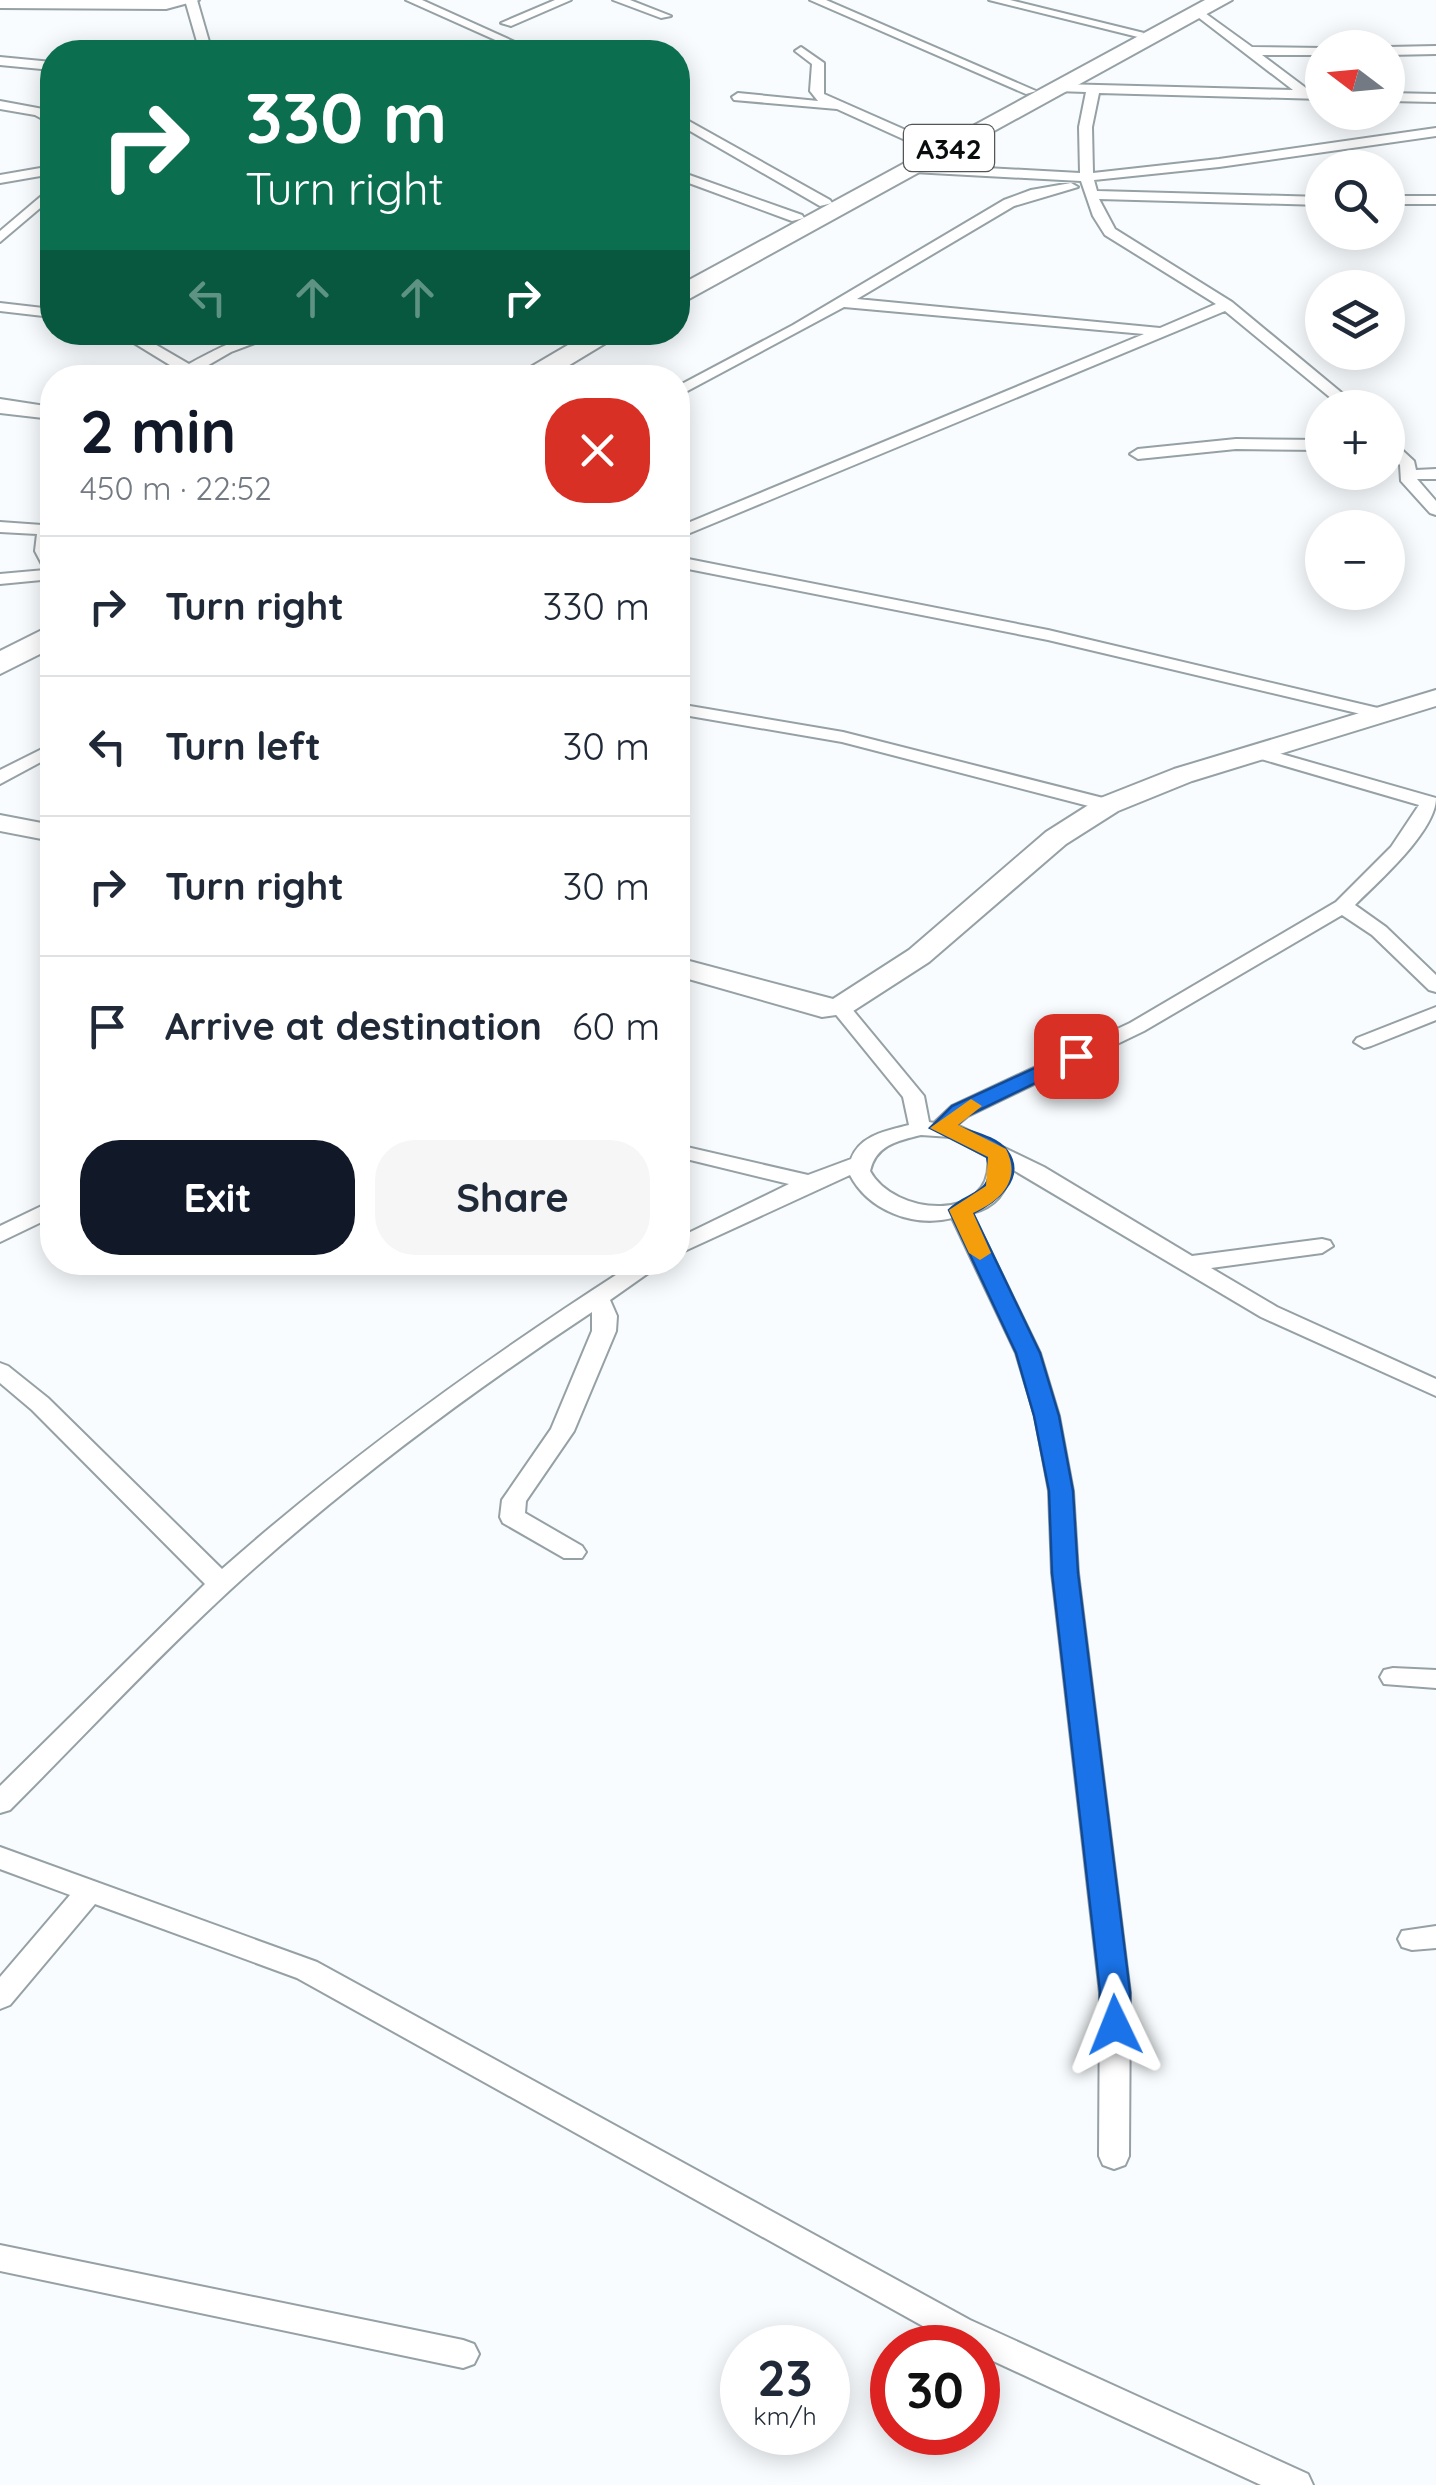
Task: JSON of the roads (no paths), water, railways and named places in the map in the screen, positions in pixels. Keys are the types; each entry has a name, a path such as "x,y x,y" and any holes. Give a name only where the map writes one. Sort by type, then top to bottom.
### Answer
{"highway":[{"name":"A342","path":"690,276 1138,33 1206,4"},
{"name":"A342","path":"690,290 1206,4"},
{"path":"525,365 562,345"},
{"path":"550,365 586,345"},
{"path":"0,651 40,629"},
{"path":"0,664 40,642"}],"street":[{"path":"0,4 166,4 191,0 203,40"},
{"path":"412,0 504,40"},
{"path":"523,0 542,9"},
{"path":"507,23 565,0"},
{"path":"619,0 665,16"},
{"path":"816,0 1030,91"},
{"path":"995,0 1138,33"},
{"path":"1206,4 1249,51 1305,93"},
{"path":"1405,51 1436,50"},
{"path":"801,51 818,63 815,80 820,96 930,146"},
{"path":"1249,51 1305,51"},
{"path":"0,61 40,65"},
{"path":"1060,88 1305,95"},
{"path":"1094,91 1084,126 1089,185 1100,218 1118,239 1227,305 1331,390"},
{"path":"738,97 843,107"},
{"path":"1405,97 1436,98"},
{"path":"0,106 40,113"},
{"path":"690,126 825,202"},
{"path":"690,385 1010,203 1036,193 1334,144 1436,132"},
{"path":"912,168 1305,200"},
{"path":"0,179 40,172"},
{"path":"690,179 797,218"},
{"path":"1405,200 1436,200"},
{"path":"0,238 40,202"},
{"path":"839,302 1158,331"},
{"path":"690,528 1227,305"},
{"path":"0,306 40,311"},
{"path":"141,345 169,365"},
{"path":"197,365 238,345"},
{"path":"0,406 40,411"},
{"path":"1138,454 1236,444 1305,445"},
{"path":"1405,461 1409,481 1436,510"},
{"path":"1408,475 1436,474"},
{"path":"0,528 40,526"},
{"path":"690,564 1048,635 1382,714"},
{"path":"0,580 40,573"},
{"path":"690,970 822,1008 840,1006 919,956 1056,838 1108,805 1183,775 1436,698"},
{"path":"690,711 843,737 1108,805"},
{"path":"930,1128 1137,1026 1342,906 1398,851 1433,804 1257,752"},
{"path":"0,778 40,756"},
{"path":"0,823 40,830"},
{"path":"1342,906 1380,931 1436,986"},
{"path":"840,1006 913,1096 930,1128"},
{"path":"1364,1042 1436,1013"},
{"path":"690,1242 810,1182 858,1164 872,1143 898,1131 956,1131 1049,1180 1270,1312 1436,1388"},
{"path":"690,1154 810,1182"},
{"path":"858,1164 863,1185 886,1204 921,1214 960,1210 988,1198 997,1187 998,1154"},
{"path":"960,1210 1028,1353 1061,1491 1065,1573 1115,1992 1114,2156"},
{"path":"0,1236 40,1214"},
{"path":"1186,1264 1322,1246"},
{"path":"0,1802 221,1584 384,1447 632,1275"},
{"path":"573,1552 512,1516 510,1511 562,1431 604,1331 605,1316 597,1298"},
{"path":"0,1371 40,1404 221,1584"},
{"path":"1393,1677 1436,1678"},
{"path":"0,1858 264,1952 356,1994 959,2330 1296,2485"},
{"path":"0,1997 90,1890"},
{"path":"0,2258 463,2354"}]}
